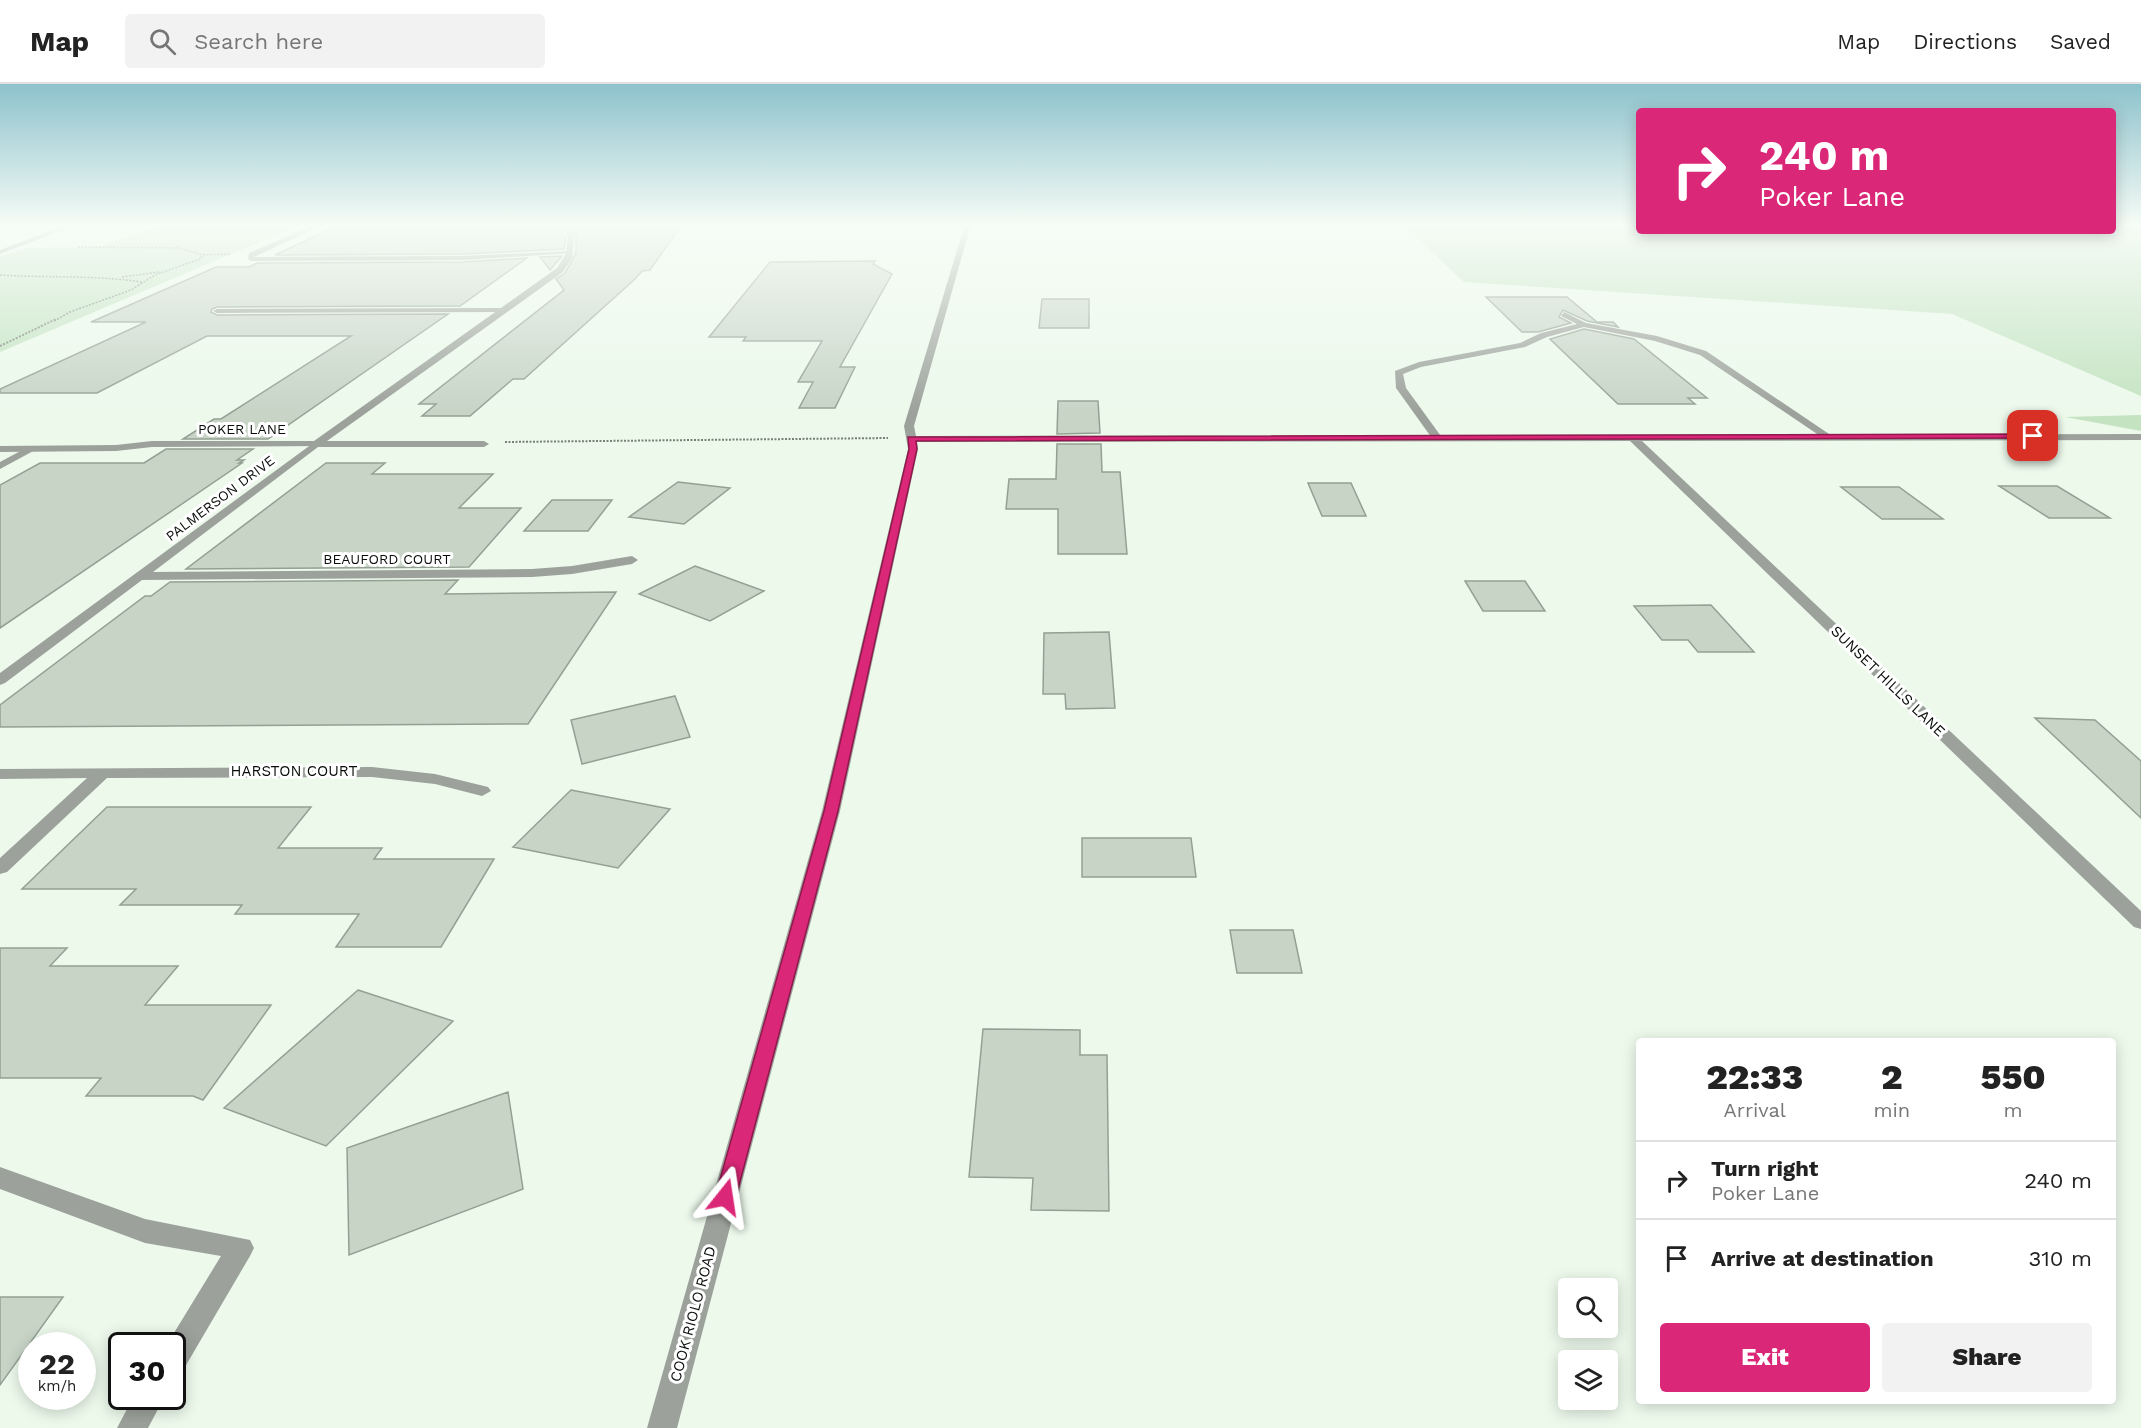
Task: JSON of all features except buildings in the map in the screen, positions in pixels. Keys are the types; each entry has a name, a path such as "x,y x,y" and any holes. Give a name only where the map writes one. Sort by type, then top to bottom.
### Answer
{"street":[{"name":"PALMERSON DRIVE","path":"0,680 316,444 536,287"},
{"name":"COOK RIOLO ROAD","path":"662,1428 831,811 913,449 909,426 950,287"},
{"path":"218,311 502,310"},
{"path":"1564,314 1584,325 1657,339 1702,353 1830,438"},
{"path":"1438,439 1401,388 1398,373 1419,365 1522,345 1544,335 1584,325"},
{"path":"911,439 2141,437"},
{"name":"SUNSET HILLS LANE","path":"1634,439 2141,922"},
{"name":"POKER LANE","path":"0,449 116,448 152,444 484,444"},
{"path":"0,466 32,449"},
{"name":"BEAUFORD COURT","path":"141,576 532,573 572,570 632,560"},
{"name":"HARSTON COURT","path":"0,774 400,772 444,779 482,791"},
{"path":"0,868 104,773"},
{"path":"0,1178 146,1231 242,1248 186,1339"},
{"path":"132,1428 143,1410"}],"path":[{"path":"0,346 26,336 70,312 136,287"},
{"path":"484,444 547,440 911,439"}],"green space":[{"path":"0,287 154,287 0,352"},
{"path":"1536,287 2141,287 2141,396 1952,314"},
{"path":"2141,415 2141,431 2065,417"}],"route":[{"path":"725,1197 831,811 913,449 911,439 1634,439 2033,436"}]}
